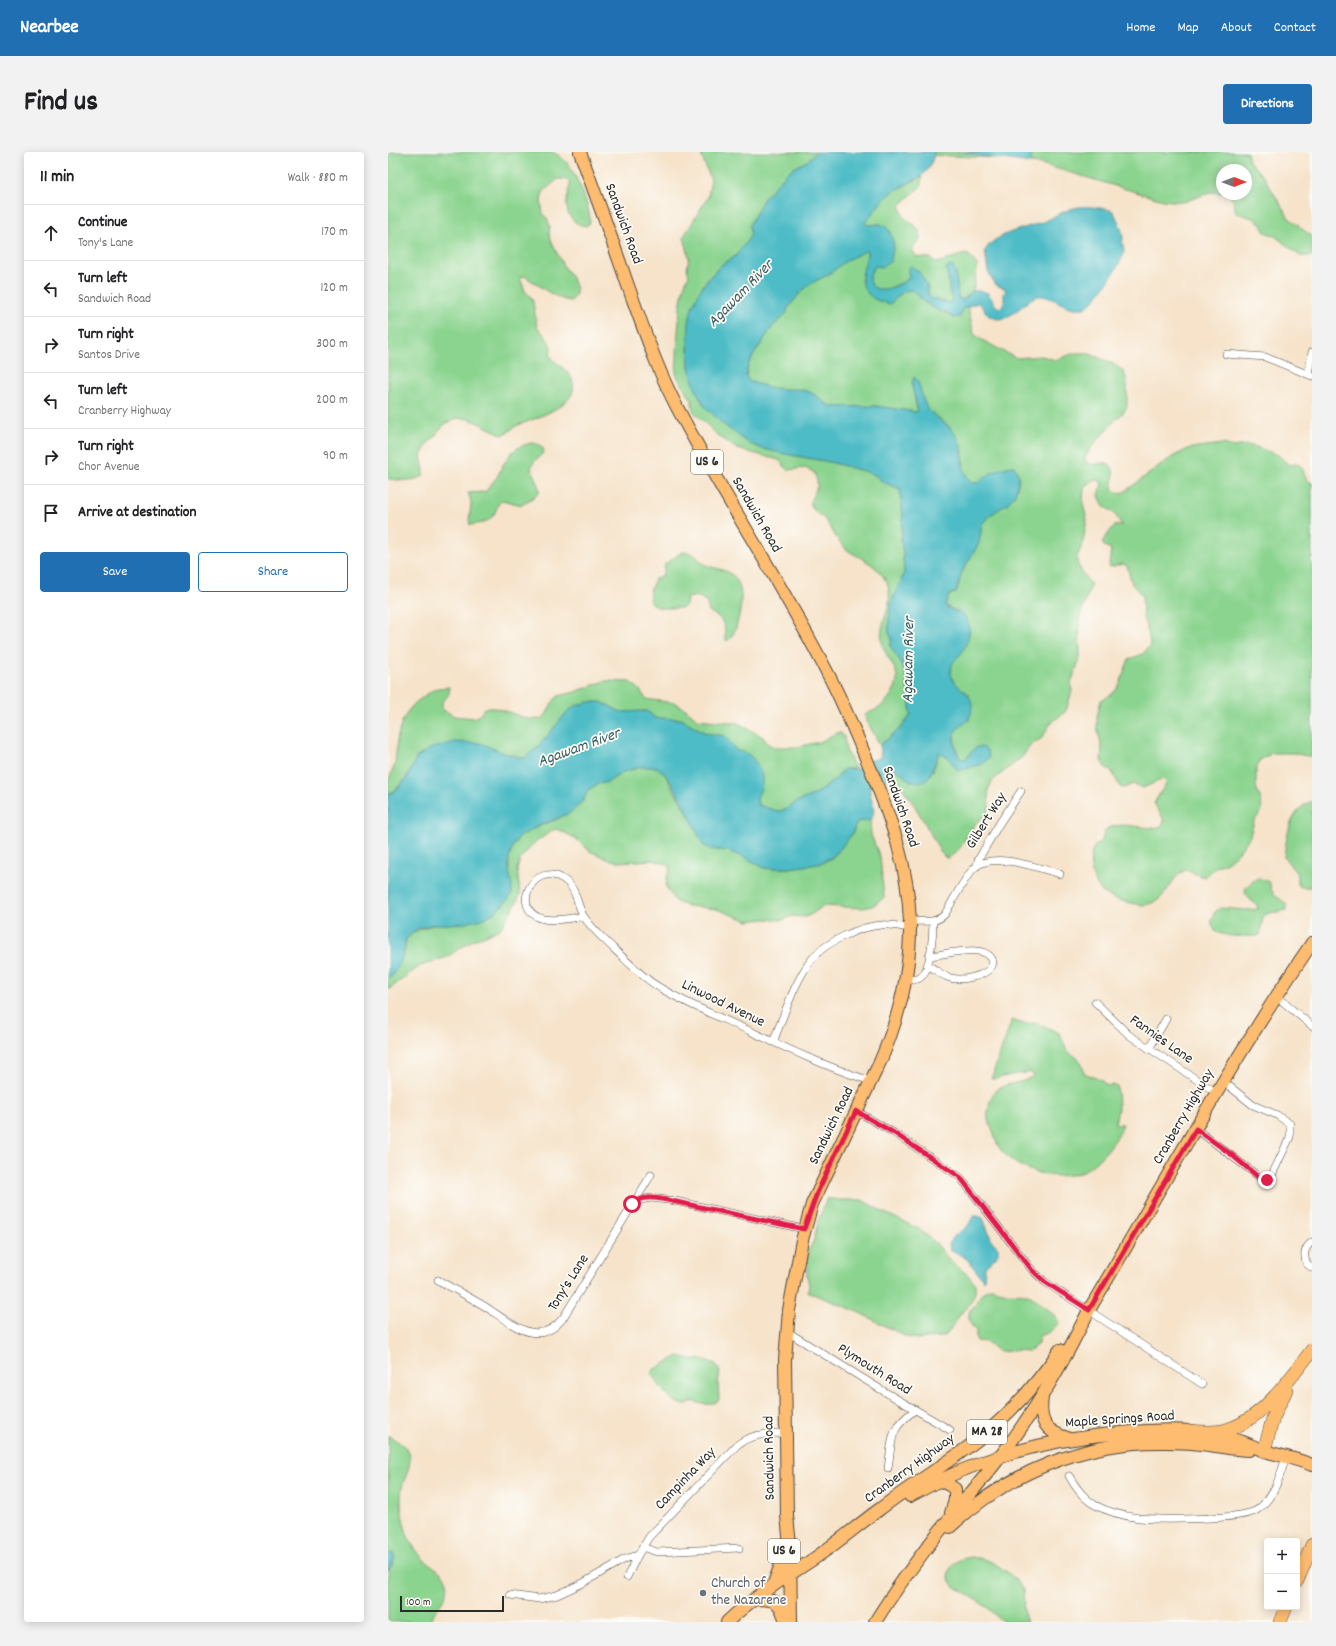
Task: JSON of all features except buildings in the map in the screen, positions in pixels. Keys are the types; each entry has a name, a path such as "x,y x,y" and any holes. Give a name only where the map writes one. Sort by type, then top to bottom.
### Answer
{"highway":[{"path":"1189,1431 1217,1432 1237,1426 1252,1417 1296,1371 1312,1350"},
{"path":"1264,1451 1275,1412 1296,1371"},
{"path":"1300,1574 1312,1545"},
{"path":"1280,1622 1285,1610"}],"main road":[{"name":"Sandwich Road","path":"580,152 645,336 664,382 690,432 825,668 866,758 877,786 899,846 907,890 910,924 906,978 893,1030 871,1081 817,1193 804,1229 793,1285 786,1330 785,1360 787,1516 790,1545 791,1622"},
{"name":"Cranberry Highway","path":"875,1622 894,1591 948,1520 1002,1454 1042,1395 1075,1339 1089,1310 1217,1093 1276,996 1312,943"},
{"name":"Cranberry Highway","path":"727,1622 790,1573 815,1558 859,1526 879,1509 976,1441 1004,1417 1043,1374 1089,1310"},
{"path":"1042,1395 1041,1411 1046,1426 1053,1433 1068,1439"},
{"name":"Maple Springs Road","path":"1002,1454 1068,1439 1145,1431 1189,1431 1244,1443 1264,1451 1312,1465"},
{"name":"Maple Springs Road","path":"924,1552 958,1520 1000,1488 1039,1467 1070,1456 1116,1445 1145,1442 1189,1443 1243,1450 1264,1451"},
{"name":"Cranberry Highway","path":"859,1526 939,1480 974,1464 1002,1454"},
{"path":"939,1480 952,1487 956,1493 956,1500 948,1520"},
{"name":"Sandwich Road","path":"773,1586 782,1560 787,1516"},
{"path":"790,1545 803,1555 815,1558"},
{"path":"755,1599 770,1599 774,1601 782,1609 786,1622"}],"street":[{"path":"1226,354 1265,357 1310,375 1312,352"},
{"name":"Gilbert Way","path":"934,921 939,920 945,914 977,866 978,860 999,824 1021,791"},
{"path":"977,866 989,861 1007,861 1060,874"},
{"name":"Linwood Avenue","path":"584,917 552,920 536,916 530,911 528,906 526,896 529,886 536,878 545,875 554,876 565,880 572,887 584,917 602,938 656,985 698,1008 821,1064 871,1081"},
{"path":"773,1042 803,973 813,958 819,952 846,935 882,925 934,921 929,956 922,977 914,980 906,978"},
{"path":"927,965 948,977 962,978 980,975 989,969 993,963 991,958 986,954 968,950 959,950 929,956"},
{"path":"1276,996 1312,1026"},
{"name":"Fannies Lane","path":"1095,1002 1121,1029 1217,1093"},
{"path":"1149,1049 1166,1019"},
{"path":"1196,1129 1232,1155 1257,1176 1267,1180 1271,1177 1290,1137 1290,1124 1283,1118 1253,1105 1224,1082"},
{"path":"856,1111 894,1133 960,1177 1032,1270 1045,1282 1202,1384"},
{"name":"Tony's Lane","path":"438,1280 481,1304 519,1329 530,1333 550,1330 563,1318 651,1175"},
{"path":"635,1201 646,1198 667,1200 804,1229"},
{"path":"1312,1242 1307,1246 1305,1252 1307,1264 1312,1268"},
{"name":"Plymouth Road","path":"786,1330 950,1430"},
{"path":"888,1468 892,1438 896,1428 903,1418 915,1410"},
{"name":"Campinha Way","path":"627,1577 642,1547 654,1531 737,1445 745,1439 755,1435 786,1433"},
{"path":"1069,1476 1081,1494 1090,1502 1102,1508 1130,1517 1166,1519 1236,1516 1254,1512 1266,1501 1276,1484 1286,1457"},
{"path":"642,1547 657,1552 739,1548"},
{"path":"510,1595 539,1599 557,1595 584,1583 625,1559 638,1555"}],"green space":[{"path":"388,152 553,152 565,160 572,169 583,192 590,217 590,223 586,226 580,225 569,215 567,210 567,201 570,182 564,179 558,179 544,191 541,201 543,214 547,218 550,227 549,234 564,267 571,276 576,288 576,294 571,301 564,300 552,294 524,276 521,276 520,278 525,291 531,297 533,302 537,327 551,346 550,355 555,362 568,373 572,380 573,389 570,397 554,410 516,426 503,435 470,419 457,418 446,423 428,443 421,456 424,471 423,476 406,480 388,479"},
{"path":"700,152 817,152 807,161 789,171 764,198 749,226 751,235 747,241 736,256 721,265 706,281 699,293 688,343 689,367 700,399 724,425 785,454 830,462 864,471 875,475 883,482 900,489 903,516 901,541 904,574 891,603 889,633 892,639 890,646 901,662 906,675 911,715 902,727 880,745 865,715 879,708 886,701 893,692 897,682 896,672 884,650 881,635 889,602 888,586 885,580 872,565 843,546 825,520 813,509 811,502 817,485 814,472 805,468 788,470 779,460 737,449 716,434 694,412 692,400 676,373 680,308 685,284 689,275 687,269 689,257 684,236 708,197 711,180"},
{"path":"902,152 1247,152 1249,161 1252,164 1216,164 1216,192 1210,192 1184,202 1163,200 1041,164 1031,163 1022,159 925,155"},
{"path":"1252,164 1265,179 1289,218 1312,237 1312,256 1300,256 1275,236 1265,232 1260,223 1253,218 1236,213 1233,201 1252,200"},
{"path":"922,177 921,186 900,205 904,217 917,228 920,233 919,240 913,247 914,253 917,257 931,258 936,263 968,254 977,265 977,270 973,291 963,300 958,298 956,274 946,269 952,299 949,303 931,298 928,295 928,288 920,273 908,270 909,278 890,288 879,289 871,284 870,274 875,266 880,224 867,225 865,223 879,204 894,191"},
{"path":"868,251 861,282 890,304 903,292 911,290 918,294 927,304 954,318 963,308 968,307 974,334 982,340 1016,358 1042,356 1055,360 1075,353 1087,353 1112,363 1124,372 1127,382 1127,406 1123,413 1090,449 1085,458 1085,461 1089,464 1106,463 1112,467 1112,489 1115,491 1124,492 1172,457 1188,449 1223,444 1234,447 1247,445 1278,455 1289,465 1296,464 1301,466 1307,480 1312,483 1312,558 1310,561 1312,564 1312,757 1293,753 1272,753 1260,760 1256,769 1256,787 1261,800 1262,811 1254,821 1250,836 1239,852 1227,862 1217,866 1205,877 1185,870 1175,878 1165,894 1155,902 1140,905 1121,901 1108,896 1097,885 1091,865 1094,847 1101,841 1105,831 1108,828 1122,825 1150,828 1162,826 1164,820 1154,803 1167,782 1163,779 1143,788 1133,784 1124,788 1120,787 1113,773 1104,766 1101,760 1102,749 1097,726 1097,716 1101,700 1108,697 1117,688 1129,659 1143,654 1150,645 1149,636 1143,617 1142,595 1132,584 1127,566 1123,564 1109,566 1111,549 1104,546 1102,542 1114,526 1122,525 1114,513 1104,506 1099,496 1102,483 1096,479 1084,487 1083,504 1087,520 1082,546 1077,556 1077,563 1091,585 1079,619 1080,658 1071,683 1072,691 1066,711 1051,723 1042,738 1031,745 1022,757 992,781 988,790 989,810 987,814 976,823 960,848 949,858 946,858 941,853 920,814 902,787 895,779 888,779 891,768 900,772 910,781 933,771 939,753 948,757 958,771 972,751 966,759 961,759 958,755 954,733 969,720 969,694 953,683 951,675 952,663 961,653 968,624 963,614 945,606 950,595 956,593 962,572 979,543 982,524 989,516 1008,503 1016,491 1019,476 1014,466 994,472 977,483 971,483 964,471 963,450 950,427 926,407 918,387 918,381 912,385 916,412 876,406 832,407 810,392 773,388 748,381 746,376 748,365 753,356 772,327 786,314 788,308 800,293 810,284 829,274 847,260"},
{"path":"531,443 540,445 544,452 534,462 531,468 539,488 539,493 522,505 502,500 494,515 490,519 482,523 470,525 469,517 471,502 468,493 485,492 497,477 512,452 521,446"},
{"path":"682,552 695,555 708,566 728,572 737,581 741,594 739,614 734,632 727,641 725,639 723,622 718,616 709,612 706,601 697,596 687,598 686,605 682,608 659,608 650,602 650,590 655,579 663,575 665,564"},
{"path":"605,681 630,682 639,689 646,699 675,703 687,710 697,719 738,723 763,737 767,743 773,747 797,747 820,742 836,733 841,733 844,737 846,750 855,768 844,769 837,778 816,794 796,802 785,810 777,811 758,805 756,798 762,784 725,736 706,733 681,719 655,718 647,711 621,712 601,702 568,711 538,747 524,758 504,753 417,757 406,778 388,795 388,781 395,765 397,739 402,722 408,711 415,703 433,690 449,687 449,694 442,702 442,709 454,716 475,718 481,714 484,708 495,708 527,719 541,719 546,715 552,703 558,696 575,692"},
{"path":"641,767 657,767 664,773 710,849 727,851 745,857 764,868 789,868 818,864 830,859 853,833 858,821 870,820 871,835 880,857 884,898 872,906 863,908 823,906 805,917 792,916 783,920 764,919 749,921 716,909 688,906 676,902 666,887 670,865 653,860 619,862 607,859 590,851 575,838 557,829 553,830 533,844 521,858 517,869 520,894 517,902 500,929 471,941 447,957 420,966 388,990 388,980 393,975 405,951 406,939 415,931 437,925 473,921 484,918 498,909 512,886 509,874 509,858 513,846 518,838 536,827 558,819 582,802 589,789 598,784 608,782 623,772"},
{"path":"1312,801 1312,887 1301,887 1298,885 1298,875 1284,857 1286,841 1290,824 1294,817 1304,805"},
{"path":"1257,878 1267,881 1270,884 1274,894 1287,905 1286,910 1269,913 1263,916 1260,935 1257,936 1230,936 1215,931 1211,921 1214,913 1220,908 1246,910 1258,909 1257,905 1249,899 1245,893 1246,887"},
{"path":"1012,1020 1024,1024 1037,1023 1057,1032 1060,1034 1067,1051 1081,1062 1084,1073 1101,1080 1107,1086 1114,1085 1117,1087 1118,1108 1115,1124 1123,1124 1111,1146 1104,1154 1083,1171 1066,1176 1046,1175 1036,1172 1016,1163 1001,1150 998,1144 988,1120 988,1108 992,1096 996,1091 1006,1085 1024,1081 1034,1075 1030,1072 991,1079"},
{"path":"827,1198 839,1200 862,1200 919,1229 936,1243 949,1260 968,1275 975,1284 975,1292 966,1309 960,1314 946,1335 918,1339 907,1337 856,1311 808,1292 808,1252 814,1240 818,1221"},
{"path":"992,1288 1006,1293 1028,1294 1051,1312 1059,1323 1050,1332 1039,1336 1039,1343 1028,1352 1019,1350 999,1352 987,1342 977,1341 976,1331 969,1319 969,1313 981,1295"},
{"path":"678,1356 706,1360 715,1364 720,1372 718,1383 719,1400 711,1404 693,1402 680,1404 667,1395 651,1374 653,1370"},
{"path":"388,1436 408,1450 410,1457 401,1494 403,1521 409,1539 423,1559 440,1572 447,1582 447,1593 429,1622 390,1622 388,1620 388,1570 394,1563 390,1553 388,1555"},
{"path":"972,1557 986,1560 995,1564 1010,1574 1018,1583 1024,1595 1024,1610 1027,1622 1002,1621 988,1608 965,1592 953,1586 948,1575 951,1567 959,1560"}],"water":[{"name":"Agawam River","path":"817,152 935,152 932,162 924,174 890,194 882,201 865,223 867,225 880,224 885,226 889,230 894,244 891,261 882,267 875,266 870,274 871,284 879,289 890,288 909,278 908,270 911,265 923,278 927,286 928,295 931,298 949,303 952,299 946,269 953,266 956,274 958,298 963,300 973,291 980,291 988,293 996,306 1000,308 1004,304 1004,294 1006,289 996,285 988,272 985,251 989,245 1003,235 1045,221 1062,212 1084,207 1095,207 1111,210 1114,212 1122,231 1124,253 1122,258 1101,292 1089,305 1084,308 1072,308 1050,298 1038,296 1027,302 1009,316 1002,319 995,319 988,315 978,303 963,308 960,317 954,318 945,312 935,309 922,300 917,293 912,290 904,291 890,304 876,300 869,295 862,282 868,252 865,251 847,260 829,274 810,284 800,293 788,308 786,314 772,327 748,365 746,376 749,381 773,388 810,392 832,407 876,406 916,412 917,404 912,386 914,377 918,383 929,411 951,429 960,442 964,468 971,483 977,483 999,469 1014,466 1019,476 1015,495 1008,503 989,516 982,524 979,543 962,572 956,593 949,595 945,606 964,615 967,619 969,629 967,643 951,667 954,682 967,693 972,705 969,718 957,729 955,733 954,738 956,751 961,759 966,759 977,747 982,747 988,751 989,758 982,764 958,771 948,757 939,753 929,778 923,782 910,781 900,772 891,768 888,779 870,788 874,808 873,816 870,820 857,822 853,833 835,855 818,864 789,868 764,868 745,857 727,851 710,849 703,845 674,787 664,773 657,767 641,767 623,772 608,782 598,784 589,789 582,802 570,813 536,827 518,838 513,846 509,858 508,865 512,894 508,900 485,918 466,923 430,925 417,929 406,939 401,961 388,980 388,795 397,789 407,778 417,757 432,748 455,742 480,743 504,753 524,758 538,747 568,711 575,706 589,702 601,702 621,712 647,711 655,718 681,719 706,733 725,736 737,751 747,754 758,766 762,777 762,782 757,798 758,805 777,811 785,810 796,802 816,794 837,778 844,769 859,769 865,762 880,758 880,745 902,727 911,715 906,675 901,662 890,646 892,639 889,633 891,603 904,574 901,541 903,516 900,489 883,482 875,475 864,471 830,462 763,449 750,444 724,425 705,407 695,388 689,367 689,322 692,307 702,287 721,265 736,256 747,241 751,235 749,226 764,198 789,171 807,161"},
{"path":"963,152 1031,152 1031,163 981,156"},
{"path":"974,1216 983,1218 992,1241 998,1247 998,1253 995,1258 985,1267 984,1281 967,1259 950,1249 949,1244 955,1235 967,1227"},
{"path":"390,1553 394,1554 394,1560 388,1570 388,1555"}],"place":[{"name":"Church of the Nazarene","path":"703,1593"}],"route":[{"path":"632,1204 642,1198 660,1198 804,1229 812,1204 856,1111 894,1133 960,1177 1032,1270 1045,1282 1089,1310 1196,1129 1232,1155 1257,1176 1267,1180"}]}
